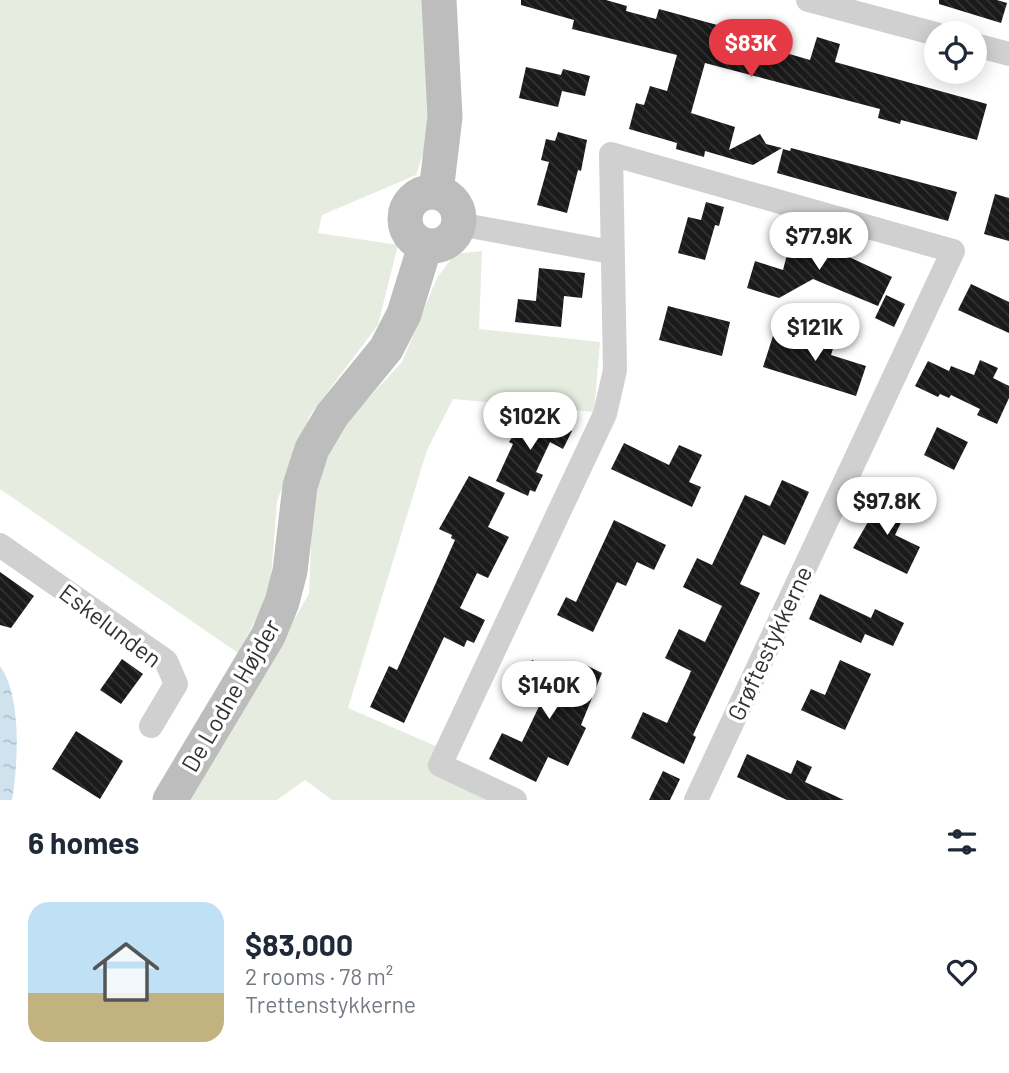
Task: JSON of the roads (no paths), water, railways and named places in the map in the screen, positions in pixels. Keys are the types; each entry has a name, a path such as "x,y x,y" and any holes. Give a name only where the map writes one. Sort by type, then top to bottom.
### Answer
{"street":[{"path":"436,192 445,117 439,0"},
{"path":"808,0 924,31"},
{"path":"987,48 1009,54"},
{"name":"Grøftestykkerne","path":"515,800 440,765 605,414 615,370 611,154 953,251 696,800"},
{"path":"436,192 452,200 459,215 459,224 456,232 443,244 425,246 406,229 406,212 414,198 436,192"},
{"path":"459,224 611,252"},
{"name":"De Lodne Højder","path":"170,800 268,636 290,571 300,486 312,449 332,415 386,349 404,314 425,246"},
{"name":"Eskelunden","path":"0,545 166,661 176,684 151,726"}],"water":[{"path":"0,666 12,695 17,731 12,800 0,800"}]}
